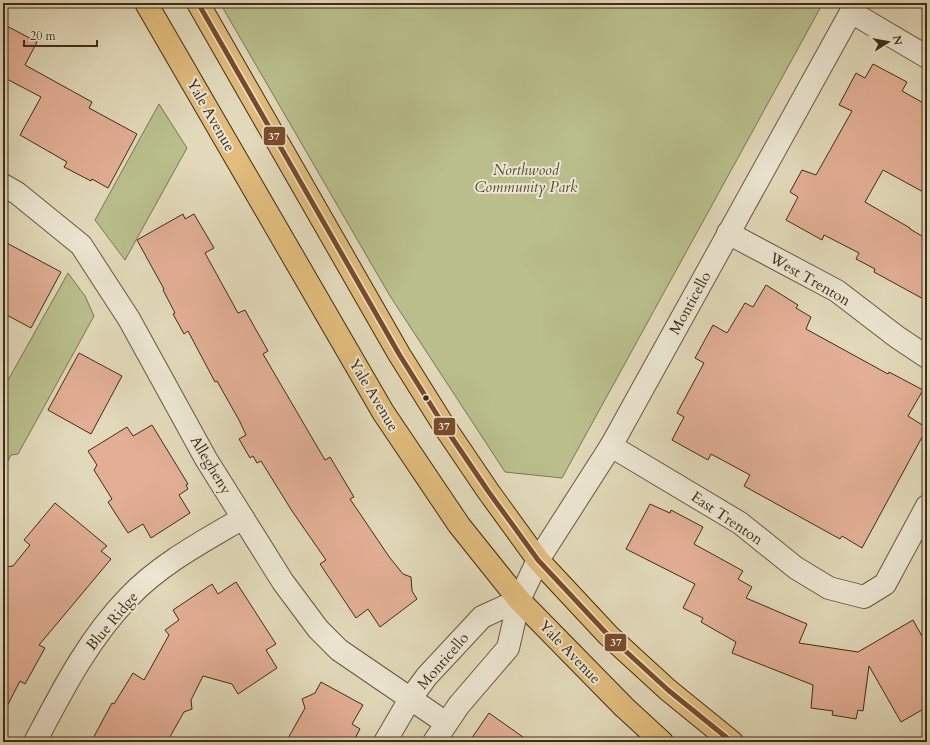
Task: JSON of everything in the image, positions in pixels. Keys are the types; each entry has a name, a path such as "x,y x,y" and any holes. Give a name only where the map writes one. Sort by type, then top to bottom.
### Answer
{"main road":[{"name":"Yale Avenue","path":"146,3 383,412 459,525 519,600 624,707 662,742"},
{"path":"198,3 404,361 448,433 538,560 608,635 668,690 732,742"}],"street":[{"name":"Monticello","path":"434,742 446,723 476,683 508,648 519,600 538,560 610,446 853,8"},
{"path":"853,8 927,57"},
{"name":"Allegheny","path":"3,185 17,193 81,245 129,319 206,459 283,582 318,629 339,650 446,723"},
{"name":"West Trenton","path":"728,234 836,291 897,337 927,357"},
{"name":"East Trenton","path":"610,446 740,523 796,568 829,588 864,597 885,584 927,506"},
{"name":"Blue Ridge","path":"35,742 78,663 103,627 129,596 161,570 243,518"},
{"name":"Monticello","path":"385,742 410,699 427,676 482,617 519,600"}],"green space":[{"name":"Northwood Community Park","path":"220,3 823,3 562,478 505,472 390,296"},
{"path":"159,104 187,148 125,260 95,220"},
{"path":"68,273 85,296 94,316 18,454 11,455 3,470 3,401 7,393 3,389"}],"building":[{"path":"3,24 37,42 25,65 92,102 89,108 137,134 108,188 92,179 91,181 64,167 67,162 20,135 41,97 3,77"},
{"path":"873,64 907,82 902,91 927,105 927,194 883,170 865,202 927,239 927,301 874,272 875,269 856,259 859,253 824,235 822,240 786,220 798,197 790,192 802,170 816,175 852,111 839,105 856,73 865,78"},
{"path":"183,214 185,219 194,214 214,248 205,253 238,313 245,310 268,351 263,354 325,460 330,457 354,497 350,499 390,558 403,574 411,577 412,591 417,599 380,627 368,609 356,618 320,564 326,560 292,511 261,461 257,463 253,456 250,458 239,439 246,435 239,420 217,381 215,382 188,331 184,334 173,314 175,313 163,290 164,289 137,240"},
{"path":"3,241 61,272 31,328 3,313"},
{"path":"766,285 798,305 796,308 811,317 806,329 888,374 889,372 923,390 908,416 927,428 862,548 842,536 840,539 744,486 750,475 711,454 708,460 672,440 684,417 677,413 704,363 695,358 713,325 727,333 745,303 753,307"},
{"path":"79,353 122,376 91,434 48,410"},
{"path":"152,425 188,484 186,485 188,489 179,495 190,513 151,538 143,524 128,533 108,502 112,499 94,470 97,465 88,451 127,427 133,436"},
{"path":"55,503 107,546 101,551 111,559 39,645 45,648 25,684 20,681 3,714 4,567 13,566 30,545 24,540"},
{"path":"650,504 670,513 671,510 703,527 694,544 743,571 738,579 752,587 746,598 807,624 799,643 858,652 913,620 927,645 927,707 901,722 869,666 863,711 858,710 856,719 832,715 833,711 811,708 813,685 732,653 736,642 701,622 703,618 683,608 695,584 626,549"},
{"path":"236,582 276,644 266,650 277,668 238,694 232,684 203,676 191,700 192,709 184,712 167,742 91,742 112,703 114,704 133,673 144,680 169,635 165,630 179,620 173,610 212,584 218,594"},
{"path":"321,682 363,705 352,724 360,729 353,742 286,742 305,708 302,699 315,693"},
{"path":"489,713 530,742 469,742"}],"transit line":[{"name":"37","path":"198,3 399,354 444,426 488,491 538,560 608,635 668,690 732,742"}]}
